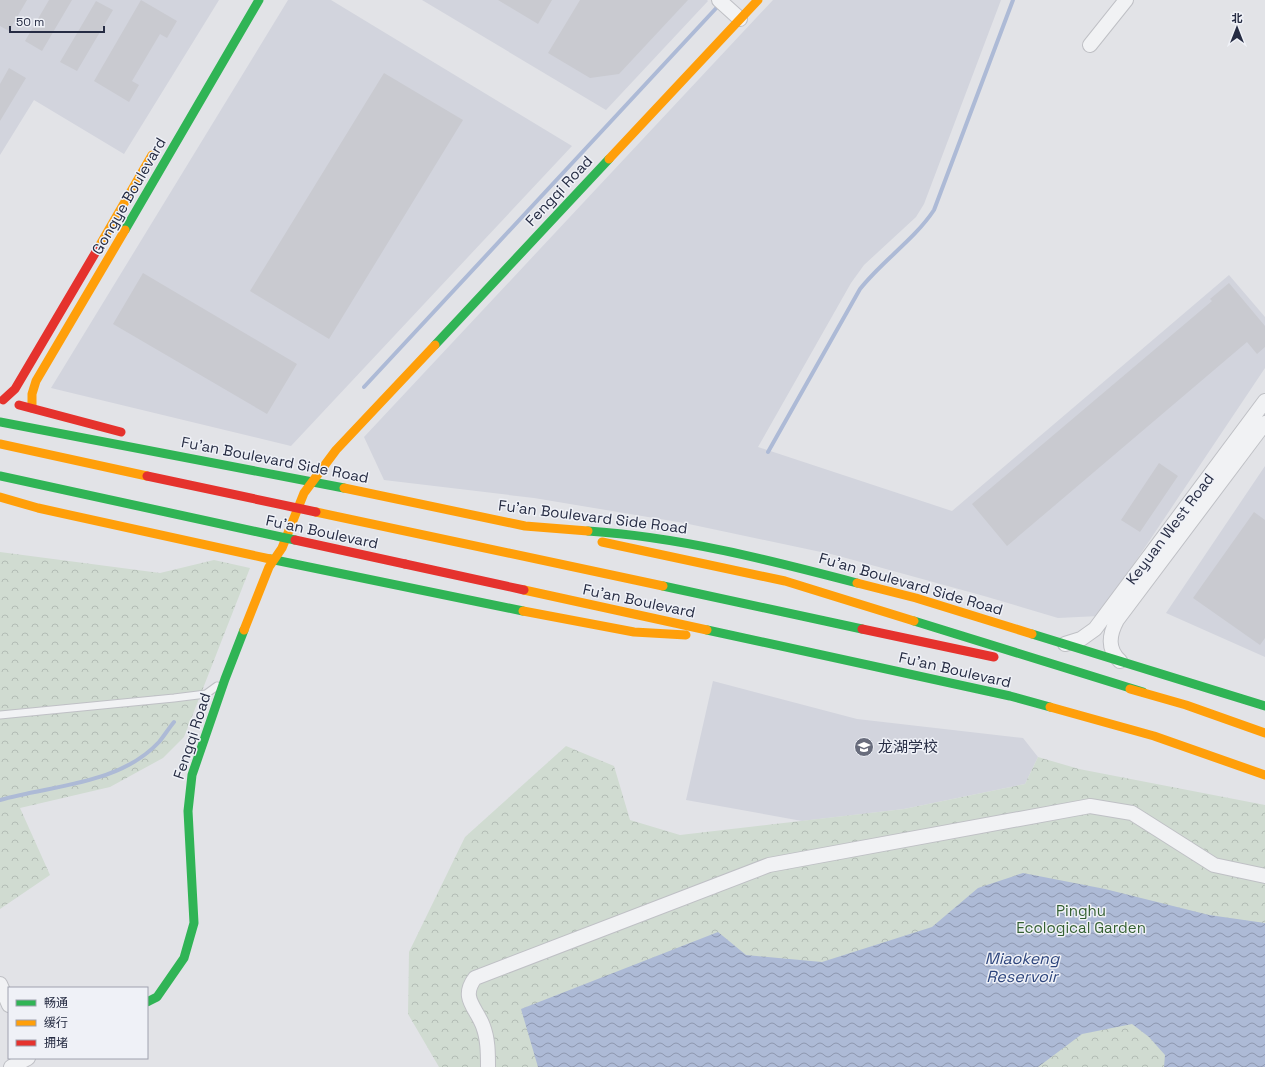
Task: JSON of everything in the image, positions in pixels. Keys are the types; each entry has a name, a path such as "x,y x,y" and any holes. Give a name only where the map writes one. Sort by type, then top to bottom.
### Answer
{"main road":[{"name":"Gongye Boulevard","path":"32,408 32,394 36,381 259,0"},
{"name":"Fengqi Road","path":"270,556 282,548 298,505 311,481 329,457 758,0"},
{"name":"Gongye Boulevard","path":"2,400 15,389 159,144"},
{"path":"2,400 130,435"},
{"name":"Fengqi Road","path":"357,413 381,402"},
{"name":"Fu'an Boulevard Side Road","path":"0,422 266,472 300,476 311,481 525,526 634,534 769,560 916,598 1265,706"},
{"path":"160,443 266,472"},
{"name":"Fu'an Boulevard","path":"0,444 1008,660 1143,692 1265,733"},
{"name":"Fu'an Boulevard","path":"0,476 1060,708 1154,736 1265,775"},
{"path":"281,515 291,491 300,476"},
{"path":"0,497 61,513 270,556 613,630 657,634 741,637"},
{"path":"525,526 785,581 1143,692"},
{"name":"Fengqi Road","path":"148,1002 157,997 184,958 194,923 188,811 192,775 270,556 275,529"}],"street":[{"path":"719,0 740,19"},
{"path":"1090,45 1126,0"},
{"name":"Keyuan West Road","path":"1065,644 1081,639 1095,629 1265,401"},
{"name":"Keyuan West Road","path":"1120,661 1114,656 1111,649 1110,638 1113,627 1265,423"},
{"path":"488,1067 487,1044 483,1026 470,1002 467,992 474,978 769,865 1090,806 1132,813 1214,865 1265,876"},
{"path":"0,984 8,1003"},
{"path":"11,1067 26,1059"}],"lane":[{"path":"0,715 206,694 225,679"}],"shaded area":[{"path":"0,0 219,0 124,154 34,100 0,155"},
{"path":"288,0 331,0 572,146 291,446 51,388"},
{"path":"422,0 707,0 708,1 606,110"},
{"path":"773,0 1001,0 924,204 916,217 864,265 851,283 758,447 952,511 1229,275 1265,317 1265,368 1099,616 1058,618 835,555 684,523 534,498 384,480 364,437"},
{"path":"1265,466 1265,657 1166,613"},
{"name":"龙湖学校","path":"713,681 857,719 1023,738 1038,757 1025,784 904,809 802,821 686,800"}],"green space":[{"path":"0,552 160,573 214,560 250,568 184,737 163,758 110,787 20,808 50,875 0,909"},
{"name":"Pinghu Ecological Garden","path":"566,746 614,766 630,820 680,835 904,809 1025,784 1038,757 1079,769 1265,805 1265,1067 439,1067 408,1014 409,952 465,837"}],"water":[{"name":"Miaokeng Reservoir","path":"1023,873 1105,889 1209,915 1265,923 1265,1067 1164,1067 1165,1055 1149,1037 1132,1024 1082,1034 1038,1067 538,1067 521,1009 718,932 746,955 822,962 932,927 978,888"}],"building":[{"path":"0,0 27,0 9,31 0,26"},
{"path":"49,0 72,0 42,51 25,41"},
{"path":"141,0 177,21 167,38 160,34 132,81 139,85 129,102 94,81"},
{"path":"498,0 552,0 538,24"},
{"path":"580,0 688,0 619,74 590,78 548,53"},
{"path":"96,1 113,10 77,71 60,62"},
{"path":"9,68 26,78 0,121 0,84"},
{"path":"384,73 463,120 329,339 250,291"},
{"path":"143,273 297,364 267,414 113,324"},
{"path":"1229,283 1265,326 1265,347 1257,354 1247,342 1007,546 972,504 1212,301 1210,299"},
{"path":"1159,463 1178,476 1140,532 1121,520"},
{"path":"1254,512 1265,520 1265,638 1260,645 1193,598"}],"waterway":[{"path":"768,452 860,289 878,269 908,241 934,210 1013,0"},
{"path":"364,387 720,4"},
{"path":"0,800 84,782 125,767 143,756 159,742 174,722"}],"traffic: fast":[{"path":"125,230 259,0"},
{"path":"435,345 609,159"},
{"path":"0,422 344,488"},
{"path":"0,476 295,540"},
{"path":"588,531 656,538 690,544 757,558 857,583"},
{"path":"270,559 523,611"},
{"path":"663,586 862,629"},
{"path":"914,621 1143,692"},
{"path":"148,1002 157,997 184,958 194,923 188,811 192,775 225,679 244,630"},
{"path":"707,630 1010,696 1050,707"},
{"path":"1032,634 1265,706"}],"traffic: slow":[{"path":"609,159 758,0"},
{"path":"97,250 152,155"},
{"path":"32,408 32,394 36,381 125,230"},
{"path":"244,630 269,567 282,548 304,493 336,450 435,345"},
{"path":"0,444 147,476"},
{"path":"344,488 525,526 588,531"},
{"path":"0,497 38,508 270,559"},
{"path":"316,512 663,586"},
{"path":"602,542 785,581 914,621"},
{"path":"857,583 916,598 1032,634"},
{"path":"524,590 707,630"},
{"path":"523,611 634,632 686,635"},
{"path":"1130,689 1186,705 1265,733"},
{"path":"1050,707 1154,736 1265,775"}],"traffic: jam":[{"path":"3,400 15,389 97,250"},
{"path":"19,405 121,432"},
{"path":"147,476 316,512"},
{"path":"295,540 405,564"},
{"path":"405,564 524,590"},
{"path":"862,629 994,657"}],"place":[{"name":"龙湖学校","path":"864,747"}]}
